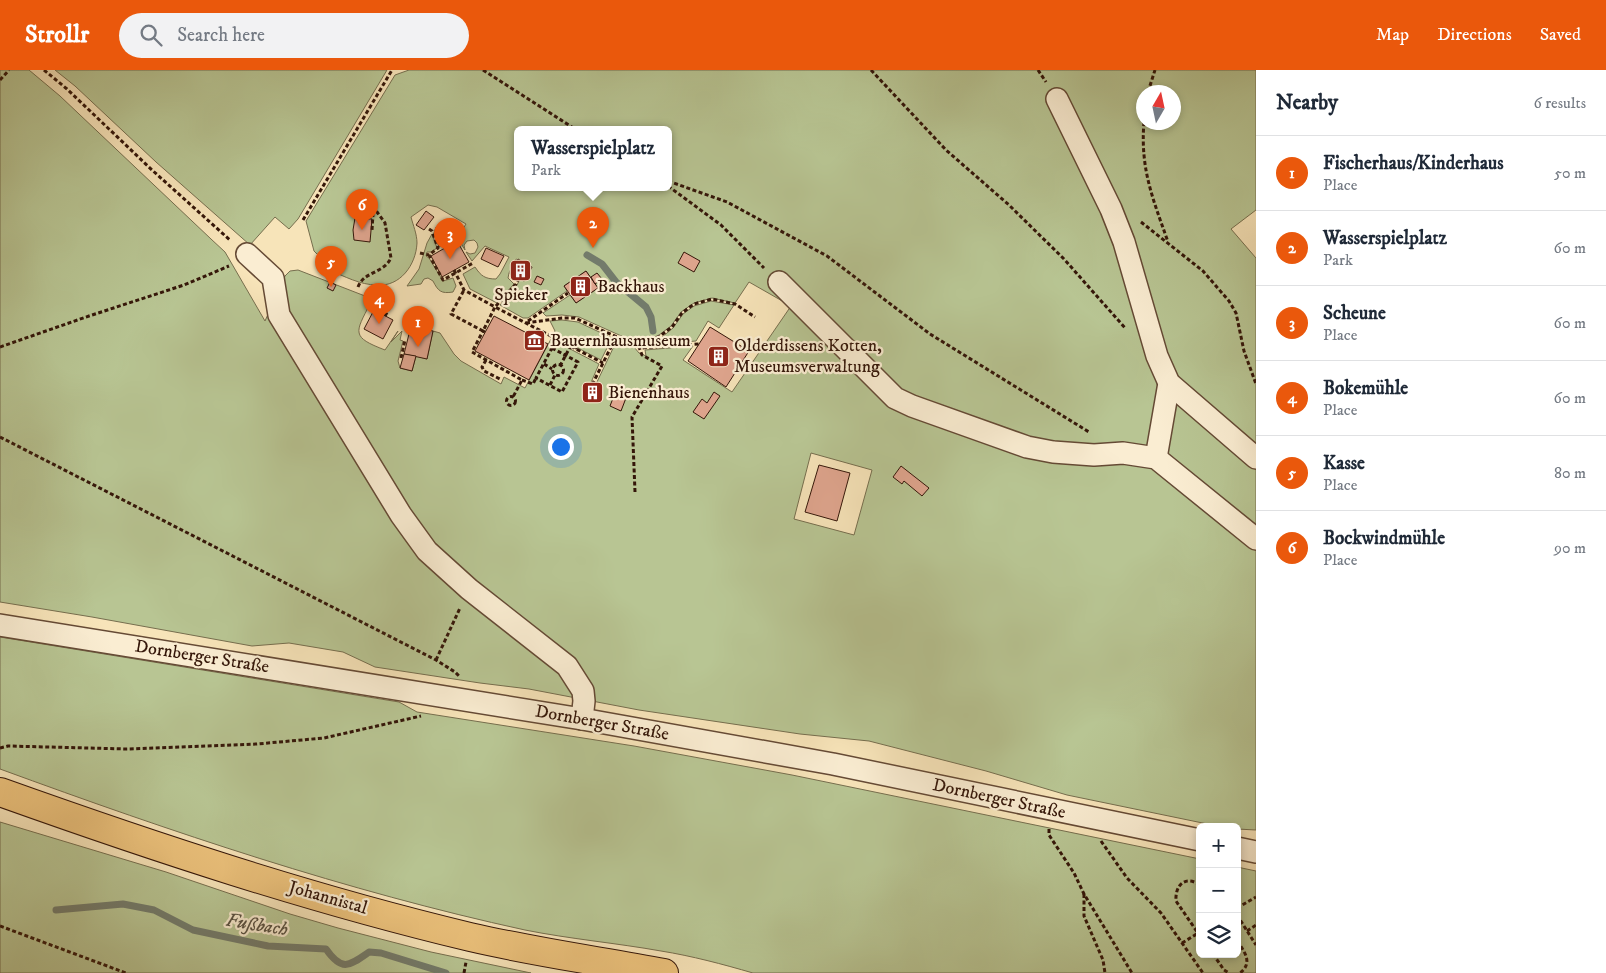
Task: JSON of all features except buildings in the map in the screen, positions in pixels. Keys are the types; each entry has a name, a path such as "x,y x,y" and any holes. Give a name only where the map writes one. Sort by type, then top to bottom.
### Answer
{"main road":[{"name":"Johannistal","path":"0,792 181,854 390,917 472,937 664,973"}],"street":[{"path":"1057,99 1112,209 1124,242 1157,356 1169,384 1256,458"},
{"path":"247,254 273,278 279,315 401,515 427,551 469,589 567,666 583,691 582,719"},
{"path":"779,282 895,398 1027,447 1053,452 1094,455 1123,452 1156,458 1256,539"},
{"path":"1156,458 1169,384"},
{"name":"Dornberger Straße","path":"0,625 582,719 832,764 1196,839"},
{"path":"1241,849 1256,852"}],"path":[{"path":"0,80 9,70"},
{"path":"0,348 184,285 226,268 247,254 152,170 67,89 44,70"},
{"path":"303,220 390,72 397,70"},
{"path":"484,70 570,126"},
{"path":"870,70 946,150 1009,204 1064,259 1128,332"},
{"path":"1151,85 1156,70"},
{"path":"1143,130 1142,143 1144,167 1149,189 1168,242 1203,271 1230,301 1236,313 1244,351 1256,384"},
{"path":"672,182 727,202 827,256 930,334 1090,432"},
{"path":"672,189 721,225 779,282"},
{"path":"358,287 363,278 384,268 390,258 385,224 377,212 373,214 371,230"},
{"path":"429,229 432,231 438,248 429,255"},
{"path":"420,253 429,255 443,280 455,271 473,263"},
{"path":"455,271 464,290 603,363"},
{"path":"518,278 516,284 495,307 484,332 472,352 522,380 533,384 536,378 544,364 552,348 578,362 562,392 536,378"},
{"path":"464,290 451,314 484,332"},
{"path":"526,323 568,293"},
{"path":"639,347 672,327 682,313 694,304 712,300 735,304 754,317"},
{"path":"385,316 393,301"},
{"path":"415,327 419,311"},
{"path":"526,323 575,318 639,347 699,344"},
{"path":"597,388 592,385 616,337"},
{"path":"575,349 580,338"},
{"path":"401,358 405,340"},
{"path":"560,366 570,346"},
{"path":"635,492 632,417 662,366 642,355 639,347"},
{"path":"486,360 482,367 484,371 500,379"},
{"path":"544,364 552,369 555,375"},
{"path":"552,369 556,365 560,366"},
{"path":"560,366 563,372 571,376"},
{"path":"555,375 560,375 563,372"},
{"path":"550,386 555,375"},
{"path":"513,397 522,380"},
{"path":"0,436 436,660 469,589"},
{"path":"0,748 8,746 136,749 257,744 324,738 429,714"},
{"path":"1051,809 1048,825 1049,835 1074,873 1084,894 1132,973"},
{"path":"1101,820 1098,832 1101,843 1127,878 1161,914 1203,973"},
{"path":"1196,883 1193,881 1184,882 1178,886 1176,894 1176,901 1196,930"},
{"path":"1084,894 1084,916 1103,960 1105,973"},
{"path":"1241,906 1256,897"},
{"path":"1241,922 1256,945"},
{"path":"1247,931 1256,925"},
{"path":"0,926 126,973"},
{"path":"1182,943 1196,936"},
{"path":"1240,973 1248,964 1246,954 1241,947"},
{"path":"1216,958 1224,970 1229,973"}],"green space":[{"path":"0,70 29,70 60,96 225,252 265,321 285,276 290,271 298,270 365,296 370,304 361,322 359,333 366,341 385,350 398,331 391,342 402,331 400,340 403,341 398,361 400,368 412,371 416,356 427,359 433,331 440,333 461,361 501,384 504,377 525,388 551,339 599,364 586,394 595,399 600,386 596,384 617,340 634,347 639,353 646,356 645,350 693,346 683,360 732,392 791,306 749,282 735,303 712,298 694,303 681,312 671,326 659,335 641,344 579,317 546,316 543,313 570,295 576,303 598,288 586,271 564,286 567,291 528,318 523,318 500,305 520,279 525,281 532,267 516,259 508,278 514,284 497,303 470,289 463,274 475,267 484,276 496,279 509,257 485,246 472,261 466,252 470,254 475,253 478,247 477,243 474,240 467,241 464,245 465,250 457,237 439,247 434,233 436,227 446,234 449,229 459,235 466,224 437,207 428,205 411,217 416,236 416,251 410,266 400,278 385,285 371,285 352,280 329,270 330,267 314,251 306,221 395,75 409,70 1256,70 1256,210 1231,229 1256,258 1256,830 1241,829 1241,823 1203,823 1067,795 986,771 869,741 800,734 639,710 529,689 375,667 343,652 289,643 252,646 0,602","holes":["811,453 872,470 854,535 794,519"]},
{"path":"55,70 387,70 298,219 289,229 275,217 250,245"},
{"path":"432,234 437,248 427,252 426,256 443,281 453,278 456,286 453,292 446,293 440,291 433,281 428,278 424,279 421,284 407,286 419,269 427,243"},
{"path":"711,301 734,305 719,328 708,321 696,341 645,345 661,338 673,328 683,314 694,306"},
{"path":"550,321 578,322 612,338 601,360 553,335 555,331"},
{"path":"0,637 399,702 417,712 634,746 792,775 1196,858 1196,958 1241,958 1241,868 1256,871 1256,973 753,973 673,953 525,930 392,897 326,879 195,837 0,769"},
{"path":"0,822 166,872 290,914 338,928 431,952 531,973 0,973"}],"waterway":[{"path":"587,255 602,264 616,282 646,307 651,317 653,331"},
{"name":"Fußbach","path":"56,910 123,904 154,910 193,930 268,946 326,949 341,964 356,961 369,952 381,953 446,973"}],"place":[{"name":"Bockwindmühle","path":"362,230"},
{"name":"Wasserspielplatz","path":"593,248"},
{"name":"Scheune","path":"450,259"},
{"name":"Spieker","path":"521,270"},
{"name":"Kasse","path":"331,287"},
{"name":"Backhaus","path":"581,287"},
{"name":"Bokemühle","path":"379,324"},
{"name":"Bauernhausmuseum","path":"534,341"},
{"name":"Fischerhaus/Kinderhaus","path":"418,347"},
{"name":"Olderdissens Kotten, Museumsverwaltung","path":"718,356"},
{"name":"Bienenhaus","path":"592,393"}]}
